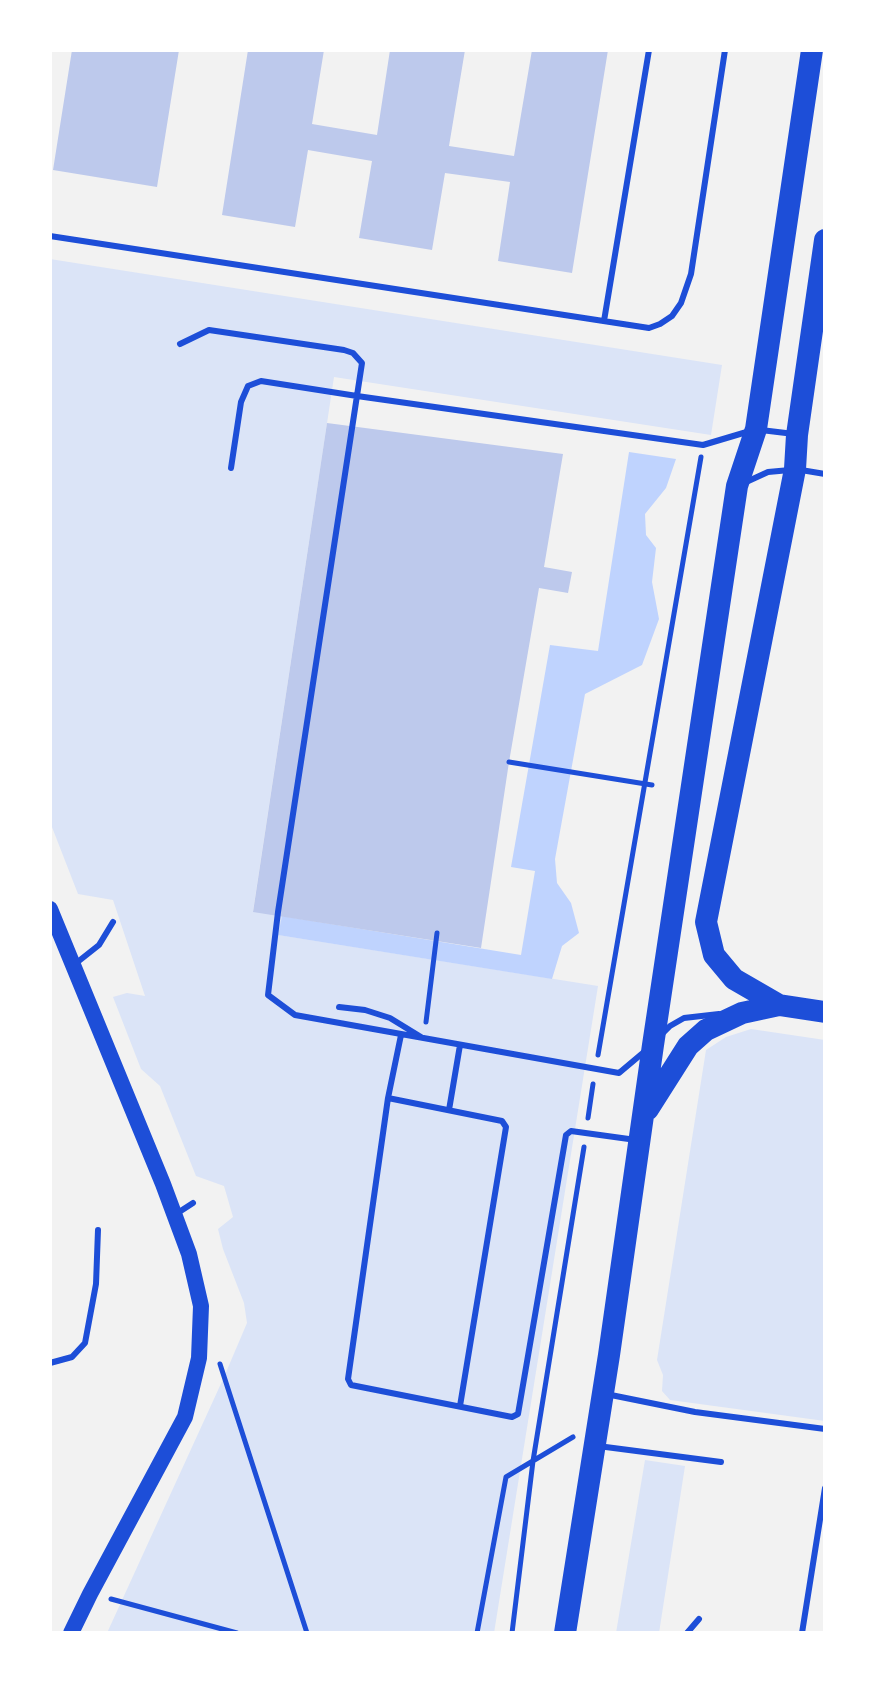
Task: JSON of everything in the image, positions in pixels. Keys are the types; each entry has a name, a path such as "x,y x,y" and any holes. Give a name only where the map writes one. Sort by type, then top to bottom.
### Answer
{"highway":[{"path":"565,1633 737,486 756,429 812,50"},
{"path":"779,1005 734,979 714,955 706,922 795,469 797,435 825,240"},
{"path":"643,1117 688,1046 706,1030 742,1013 779,1005 825,1012"}],"main road":[{"path":"50,909 175,1215 189,1254 201,1306 199,1358 185,1417 71,1633"}],"lane":[{"path":"604,321 649,50"},
{"path":"50,236 649,328 672,316 681,303 691,274 725,50"},
{"path":"180,344 209,330 344,350 353,353 362,363 268,995 295,1015 619,1073 653,1045 670,1026 684,1018 742,1013"},
{"path":"231,468 241,402 248,386 261,381 703,445 756,429 797,435"},
{"path":"737,486 768,472 795,469 825,474"},
{"path":"72,966 99,945 113,922"},
{"path":"339,1007 365,1010 390,1018 424,1039"},
{"path":"401,1035 388,1098 348,1379 351,1385 512,1417 518,1414 566,1135 571,1131 640,1140"},
{"path":"449,1110 460,1045"},
{"path":"388,1098 502,1121 506,1127 460,1406"},
{"path":"175,1215 193,1203"},
{"path":"50,1363 72,1357 85,1343 96,1284 98,1230"},
{"path":"603,1393 660,1406 825,1429"},
{"path":"594,1445 721,1462"},
{"path":"802,1633 825,1488"},
{"path":"687,1633 699,1619"}],"path":[{"path":"512,1633 533,1461 595,1069 703,445"},
{"path":"509,762 652,785"},
{"path":"424,1039 437,933"},
{"path":"216,1351 307,1633"},
{"path":"477,1633 506,1477 598,1423"},
{"path":"90,1594 237,1633"}],"shaded area":[{"path":"50,259 722,365 711,435 334,377 253,911 282,916 279,935 598,986 494,1633 107,1633 247,1323 244,1303 218,1229 233,1217 224,1186 196,1176 160,1086 141,1069 113,997 127,993 145,996 113,900 78,894 50,822"},
{"path":"751,1029 825,1040 825,1421 670,1400 662,1391 663,1375 657,1360 706,1050 726,1037"},
{"path":"645,1460 685,1466 659,1633 616,1633"}],"water":[{"path":"629,452 676,459 666,488 645,514 646,535 656,548 652,582 659,619 642,665 585,694 555,859 557,883 571,903 579,933 562,946 552,979 278,935 282,916 521,955 535,871 511,867 550,645 598,651"}],"building":[{"path":"72,50 179,50 157,187 53,170"},
{"path":"248,50 324,50 312,124 377,135 390,50 465,50 449,146 514,156 532,50 608,50 572,273 498,261 510,182 445,173 432,250 359,238 372,161 308,150 295,227 222,215"},
{"path":"327,423 563,454 544,567 572,572 568,593 539,588 481,948 253,912"}]}
